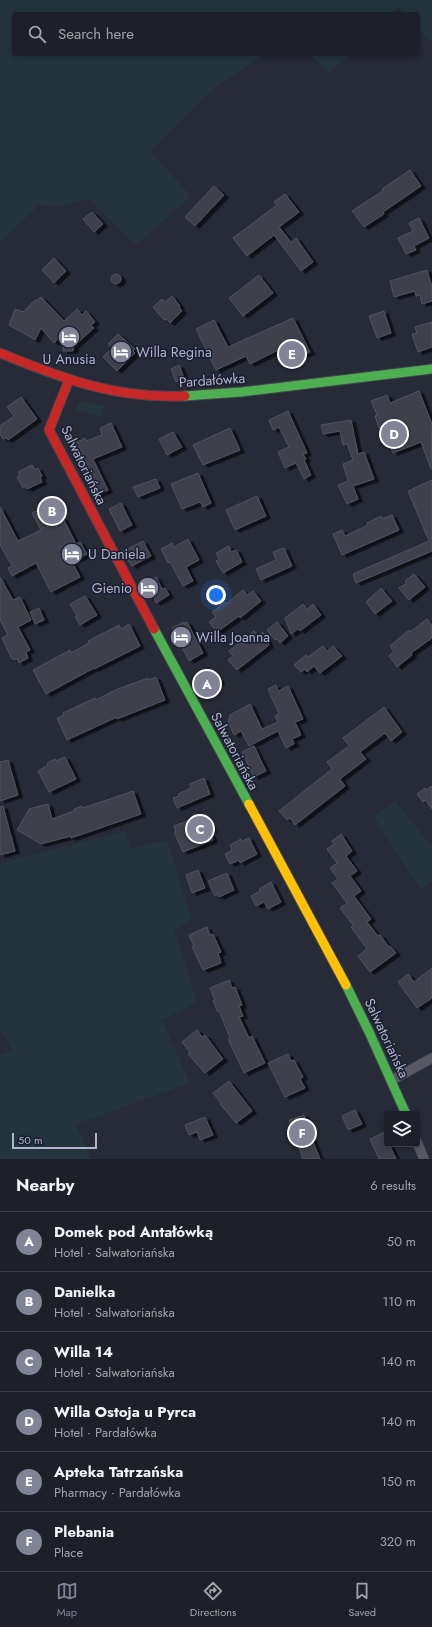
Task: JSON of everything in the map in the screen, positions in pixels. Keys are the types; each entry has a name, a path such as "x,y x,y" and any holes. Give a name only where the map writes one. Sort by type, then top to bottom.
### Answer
{"street":[{"name":"Pardałówka","path":"0,353 69,380 119,393 145,396 174,397 237,393 432,369"},
{"name":"Salwatoriańska","path":"69,380 49,430 166,652 353,998 392,1080 405,1111"},
{"path":"392,1080 432,1058"},
{"path":"419,1147 424,1159 432,1157"}],"shaded area":[{"path":"0,0 432,0 432,42 420,30 420,12 403,12 398,7 393,12 12,12 12,56 260,56 207,94 150,151 191,196 136,245 89,198 60,207 39,205 0,243"},
{"path":"312,56 348,56 329,74"},
{"path":"80,400 104,406 101,417 75,410"},
{"path":"395,801 432,847 432,881 421,890 374,817"},
{"path":"125,831 131,849 167,840 192,920 174,930 197,1002 162,1020 190,1083 76,1124 91,1159 0,1159 0,1055 12,1050 0,1030 0,863"}],"building":[{"path":"410,170 421,186 364,227 352,211 384,190 382,189"},
{"path":"214,186 224,195 195,226 185,217"},
{"path":"285,194 299,212 279,227 291,242 296,238 313,262 301,271 274,235 247,256 233,238 277,205 274,202"},
{"path":"92,212 103,224 94,232 83,219"},
{"path":"419,218 429,238 414,246 416,250 406,254 398,238 413,231 409,223"},
{"path":"54,258 66,271 54,283 42,270"},
{"path":"427,270 432,287 432,301 422,304 420,295 416,296 415,291 394,297 390,281"},
{"path":"114,274 118,274 120,275 120,283 114,284 111,281 111,277"},
{"path":"259,275 273,293 243,316 229,298"},
{"path":"172,296 182,311 170,323 166,319 164,320 153,307 162,299 165,302"},
{"path":"41,297 64,321 77,309 82,315 86,311 95,322 91,325 94,328 74,346 73,351 63,351 62,335 54,343 41,328 35,340 9,325 15,309 23,312 35,300 36,301"},
{"path":"384,311 391,333 377,338 369,316"},
{"path":"293,318 310,352 287,363 280,349 250,364 246,356 216,370 196,329 214,320 228,347"},
{"path":"432,322 432,347 418,352 412,334 417,333 415,327"},
{"name":"Willa Regina","path":"118,334 135,349 133,351 135,353 117,371 103,357 112,348 108,344"},
{"path":"179,365 184,378 176,382 171,369"},
{"path":"419,391 432,424 431,469 421,442 393,453 382,427 379,428 375,416 377,415 371,401 387,395 390,403"},
{"path":"21,397 37,419 8,440 6,438 3,439 0,434 0,426 14,416 7,407"},
{"path":"288,411 307,453 303,454 306,459 304,460 311,475 304,479 296,463 285,468 278,452 289,447 279,427 273,430 269,420"},
{"path":"351,420 358,454 364,452 374,479 353,486 358,499 347,504 338,485 348,481 343,464 353,460 347,444 343,445 340,431 323,434 321,425"},
{"path":"111,423 122,447 93,459 108,490 95,496 73,451 75,450 72,445 85,438 86,441 102,435 100,428"},
{"path":"230,428 240,450 203,465 193,445"},
{"path":"173,432 182,447 167,455 159,439"},
{"path":"32,465 35,469 38,468 42,476 40,477 42,482 27,489 26,486 23,488 17,477 20,476 18,472"},
{"path":"198,473 211,503 203,507 200,502 182,509 171,484"},
{"path":"156,479 160,488 138,497 133,487"},
{"path":"432,480 432,551 356,583 353,574 429,541 408,491"},
{"path":"257,496 266,516 235,530 226,510"},
{"path":"121,503 132,525 120,531 109,509"},
{"path":"53,504 61,519 63,518 76,544 80,542 87,554 72,562 80,577 51,592 36,563 12,576 8,568 12,566 0,545 0,507 18,541 41,530 32,513"},
{"path":"392,515 399,530 342,555 333,534 342,530 345,536 368,525 367,523 381,516 382,519"},
{"path":"188,539 199,560 186,567 193,581 183,586 161,549 172,543 174,547"},
{"path":"143,541 151,556 132,566 122,552"},
{"path":"229,546 231,552 236,550 242,562 223,573 216,561 219,559 216,553"},
{"path":"284,548 292,566 261,580 256,569 276,560 273,552"},
{"path":"414,574 425,587 409,600 399,588 407,583 405,581"},
{"path":"0,577 13,600 20,597 31,620 18,627 30,650 26,652 28,658 19,663 17,659 12,659 2,638 8,635 0,620"},
{"path":"156,577 162,589 165,588 169,595 156,603 153,596 149,598 142,585"},
{"path":"381,588 392,601 375,614 366,602"},
{"path":"243,590 247,595 253,591 261,601 240,618 239,616 217,632 209,622 216,617 212,612 225,602 226,604"},
{"path":"85,596 97,615 80,625 70,604"},
{"path":"303,604 307,609 313,604 321,615 300,631 298,629 291,634 285,618"},
{"path":"39,608 44,620 35,624 30,612"},
{"path":"427,619 432,625 432,638 411,653 412,655 397,667 389,656 394,652 390,646 409,630 410,632"},
{"path":"187,622 203,653 189,661 172,628"},
{"path":"277,622 288,636 280,643 277,639 275,640 267,630"},
{"path":"129,624 140,646 94,668 46,694 33,670 70,650 71,653 89,643 88,641 119,625 121,629"},
{"path":"254,631 258,636 263,632 269,645 237,670 228,660 233,656 229,651"},
{"path":"323,646 327,651 333,646 342,656 320,673 314,666 307,672 305,669 301,672 294,665 306,655 308,657"},
{"path":"216,674 220,682 206,690 202,681"},
{"path":"156,677 165,700 117,719 117,717 67,740 57,718 64,715 63,713 95,698 96,700 115,690 148,678 149,680"},
{"path":"276,685 278,691 288,686 303,719 295,722 301,735 292,739 294,744 286,748 278,731 249,746 241,731 234,735 228,722 230,715 250,704 262,729 278,722 275,716 279,714 268,689"},
{"path":"384,707 402,732 391,741 385,733 360,752 366,759 340,779 345,786 295,825 290,818 287,820 279,811 332,769 327,762 349,746 343,738"},
{"path":"254,746 266,771 254,777 242,752"},
{"path":"65,757 76,779 49,792 38,771 48,765 47,763 55,759 56,761"},
{"path":"8,760 18,795 0,801 0,762"},
{"path":"204,778 210,794 177,808 173,798 191,788 190,784"},
{"path":"432,786 432,809 425,800 423,802 417,794 425,788 426,790"},
{"path":"133,791 141,814 71,838 71,836 41,844 17,830 29,809 48,804 52,819 74,811 74,809 82,806 83,808"},
{"path":"3,806 15,851 0,855 0,807"},
{"path":"207,818 212,830 209,831 213,840 183,852 174,832 176,832 174,826 187,821 189,826"},
{"path":"341,834 352,851 346,856 357,871 350,876 361,891 354,896 371,919 367,922 378,936 380,935 389,947 390,946 396,953 370,972 358,956 367,949 351,927 353,925 340,908 347,903 332,883 338,879 330,868 337,863 327,849 334,844 332,841"},
{"path":"249,838 257,854 240,863 239,860 230,864 225,854 232,850 230,845 241,839 242,841"},
{"path":"198,870 205,888 192,893 186,875"},
{"path":"227,873 234,890 219,897 218,894 215,896 208,881"},
{"path":"271,882 281,902 268,909 264,902 256,906 251,896"},
{"path":"207,927 210,935 213,934 221,952 218,953 221,963 203,970 192,947 194,947 189,935"},
{"path":"432,968 432,998 417,1008 398,982 408,974 414,982"},
{"path":"229,980 232,988 235,987 242,1005 239,1006 243,1016 239,1017 249,1038 252,1036 265,1063 244,1073 228,1039 230,1038 219,1011 217,1011 213,1000 215,1000 210,988"},
{"path":"197,1030 202,1037 205,1035 223,1059 205,1073 188,1054 190,1053 182,1042"},
{"path":"288,1054 291,1061 294,1060 303,1077 300,1079 305,1088 285,1097 268,1063"},
{"path":"229,1081 252,1111 236,1123 213,1093"},
{"path":"355,1110 362,1124 348,1130 342,1116"},
{"path":"304,1115 320,1159 303,1159 289,1120"},
{"path":"205,1117 213,1135 200,1140 197,1132 189,1135 185,1125"},
{"path":"384,1132 384,1147 390,1147 396,1159 379,1159 370,1139"}],"traffic: fast":[{"path":"185,396 241,392 432,369"},
{"path":"154,629 249,804"},
{"path":"346,985 405,1111"}],"traffic: slow":[{"path":"249,804 346,985"}],"traffic: jam":[{"path":"0,353 68,379 113,391 160,396 185,396"},
{"path":"69,380 49,430 154,629"}],"place":[{"name":"U Anusia","path":"69,337"},
{"name":"Willa Regina","path":"121,352"},
{"name":"Apteka Tatrzańska","path":"292,354"},
{"name":"Willa Ostoja u Pyrca","path":"394,434"},
{"name":"Danielka","path":"52,511"},
{"name":"U Daniela","path":"72,554"},
{"name":"Gienio","path":"148,588"},
{"name":"Willa Joanna","path":"181,637"},
{"name":"Domek pod Antałówką","path":"207,684"},
{"name":"Willa 14","path":"200,829"},
{"name":"Plebania","path":"302,1133"}]}
